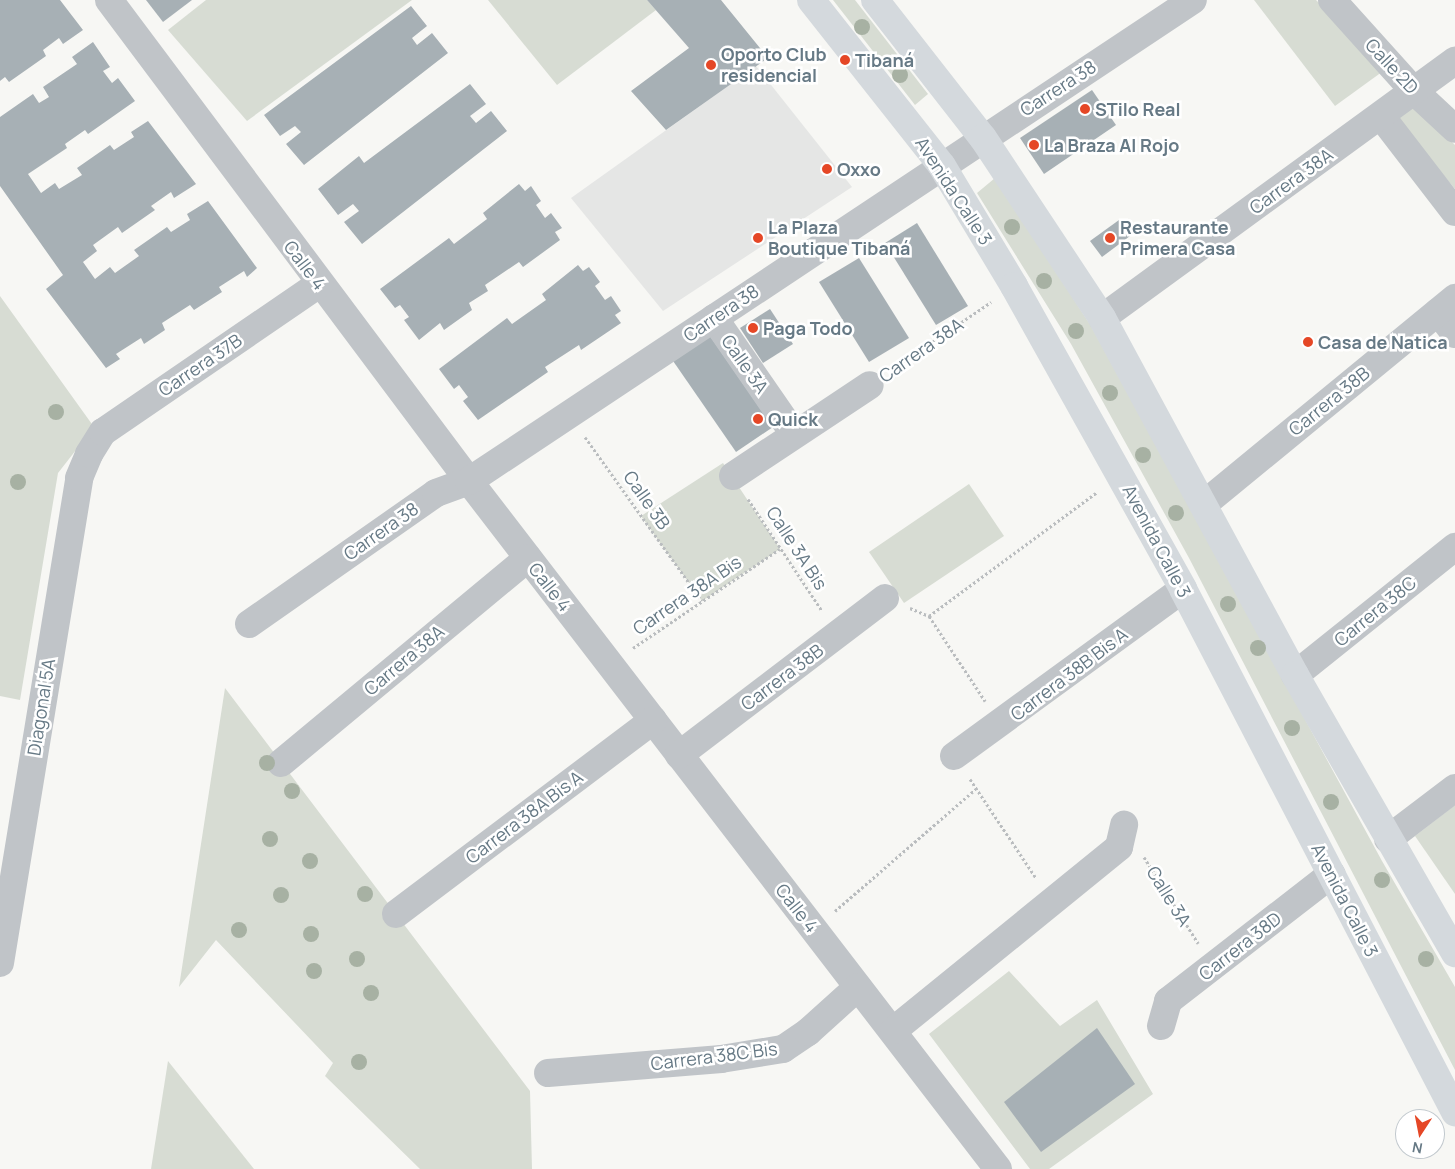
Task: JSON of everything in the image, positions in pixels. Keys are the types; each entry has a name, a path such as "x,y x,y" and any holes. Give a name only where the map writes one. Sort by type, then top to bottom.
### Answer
{"main road":[{"name":"Avenida Calle 3","path":"811,0 942,166 1014,286 1183,589 1455,1112"},
{"path":"875,0 983,138 1102,318 1295,675 1455,953"}],"street":[{"name":"Calle 4","path":"110,0 319,284 679,755 858,987 894,1030 998,1169"},
{"name":"Carrera 38","path":"249,624 436,494 469,481 1193,0"},
{"name":"Calle 2D","path":"1332,0 1413,90 1455,129"},
{"name":"Carrera 38A","path":"1102,318 1455,61"},
{"path":"1381,116 1455,212"},
{"name":"Carrera 37B","path":"88,454 102,432 319,284"},
{"path":"1447,305 1455,334"},
{"name":"Carrera 38B","path":"1204,504 1447,305"},
{"name":"Calle 3A","path":"714,318 794,434"},
{"path":"733,476 870,385"},
{"name":"Diagonal 5A","path":"0,962 4,910 79,478 88,454"},
{"name":"Carrera 38C","path":"1295,675 1455,547"},
{"name":"Carrera 38A","path":"281,763 528,558"},
{"name":"Carrera 38B Bis A","path":"954,756 1000,725 1183,589"},
{"name":"Carrera 38B","path":"679,755 885,598"},
{"name":"Carrera 38A Bis A","path":"396,914 653,720"},
{"path":"1388,839 1455,788"},
{"path":"894,1030 1119,847 1124,825"},
{"name":"Carrera 38D","path":"1160,1026 1168,1001 1332,874"},
{"name":"Carrera 38C Bis","path":"548,1073 721,1059 783,1049 808,1032 858,987"}],"path":[{"name":"Carrera 38A","path":"870,385 997,297"},
{"name":"Calle 3B","path":"569,414 702,602"},
{"name":"Calle 3A Bis","path":"733,476 838,635"},
{"path":"929,616 1104,487"},
{"name":"Carrera 38A Bis","path":"609,664 780,549"},
{"path":"885,598 929,616 1000,725"},
{"path":"954,756 1052,901"},
{"path":"814,930 976,789"},
{"name":"Calle 3A","path":"1124,825 1213,966"}],"shaded area":[{"path":"206,0 412,0 247,121 168,30"},
{"path":"488,0 647,0 656,10 557,85"},
{"path":"833,0 855,0 928,94 915,105"},
{"path":"1254,0 1316,0 1386,69 1335,106"},
{"path":"756,66 852,187 663,311 571,198"},
{"path":"1409,100 1455,145 1455,189 1394,116"},
{"path":"995,178 1091,326 1382,861 1455,987 1455,1070 1189,558 1071,344 977,193"},
{"path":"0,296 94,427 58,473 20,700 0,696"},
{"path":"723,463 780,549 702,601 641,516"},
{"path":"969,484 1004,536 904,603 869,552"},
{"path":"225,688 530,1091 532,1169 420,1169 325,1076 333,1063 216,940 179,987"},
{"path":"1455,805 1455,894 1415,836"},
{"path":"1009,971 1060,1026 1097,1000 1153,1094 1049,1169 1030,1169 929,1034"},
{"path":"168,1061 254,1169 151,1169"}],"building":[{"path":"0,0 60,0 83,30 63,44 59,38 43,50 46,56 9,82 5,77 0,81"},
{"path":"146,0 192,0 163,22"},
{"name":"Oporto Club residencial","path":"647,0 721,0 768,58 666,130 631,91 689,48"},
{"path":"411,6 427,26 412,38 417,45 432,33 448,53 304,165 286,144 301,132 295,126 280,136 264,115"},
{"path":"93,42 110,67 103,71 112,83 118,78 135,101 88,134 85,130 65,144 67,148 28,174 41,193 55,183 59,189 82,175 77,168 110,145 114,150 134,137 131,132 148,121 196,184 174,198 171,192 151,206 155,210 122,233 118,227 93,245 97,251 83,262 95,279 110,267 115,273 139,256 134,250 167,227 171,232 190,220 187,214 208,201 257,268 247,277 244,271 219,287 222,292 194,310 190,305 162,323 165,330 144,344 141,338 116,354 120,359 106,368 46,289 63,275 0,186 0,117 33,94 39,103 49,97 43,87 77,64 72,57"},
{"path":"470,84 486,104 470,116 476,123 491,111 507,131 362,244 344,222 359,211 353,204 338,215 318,189 359,156 364,163"},
{"path":"1092,90 1116,125 1044,174 1020,138"},
{"path":"519,184 525,191 531,186 541,201 536,205 545,218 551,213 562,228 555,232 560,240 523,267 519,262 485,285 488,291 469,303 472,310 444,330 440,323 419,340 404,320 409,317 400,305 395,308 380,289 449,238 454,244 487,219 483,213"},
{"name":"Restaurante Primera Casa","path":"1119,220 1130,236 1102,257 1090,241"},
{"path":"917,223 968,306 936,325 885,243"},
{"path":"859,258 909,338 869,362 819,282"},
{"path":"578,265 583,271 589,267 600,282 595,286 605,300 611,296 621,311 615,315 621,323 581,350 579,345 545,367 548,372 478,420 463,401 468,397 459,385 454,389 439,369 507,318 512,324 546,300 542,294"},
{"path":"770,309 793,344 763,363 740,328"},
{"path":"708,333 773,427 736,452 671,358"},
{"path":"1097,1028 1135,1084 1041,1152 1004,1102"}],"place":[{"name":"Tibaná","path":"845,60"},
{"name":"Oporto Club residencial","path":"711,65"},
{"name":"STilo Real","path":"1085,109"},
{"name":"La Braza Al Rojo","path":"1034,145"},
{"name":"Oxxo","path":"827,169"},
{"name":"La Plaza Boutique Tibaná","path":"758,238"},
{"name":"Restaurante Primera Casa","path":"1110,238"},
{"name":"Paga Todo","path":"753,328"},
{"name":"Casa de Natica","path":"1308,342"},
{"name":"Quick","path":"758,419"}]}
